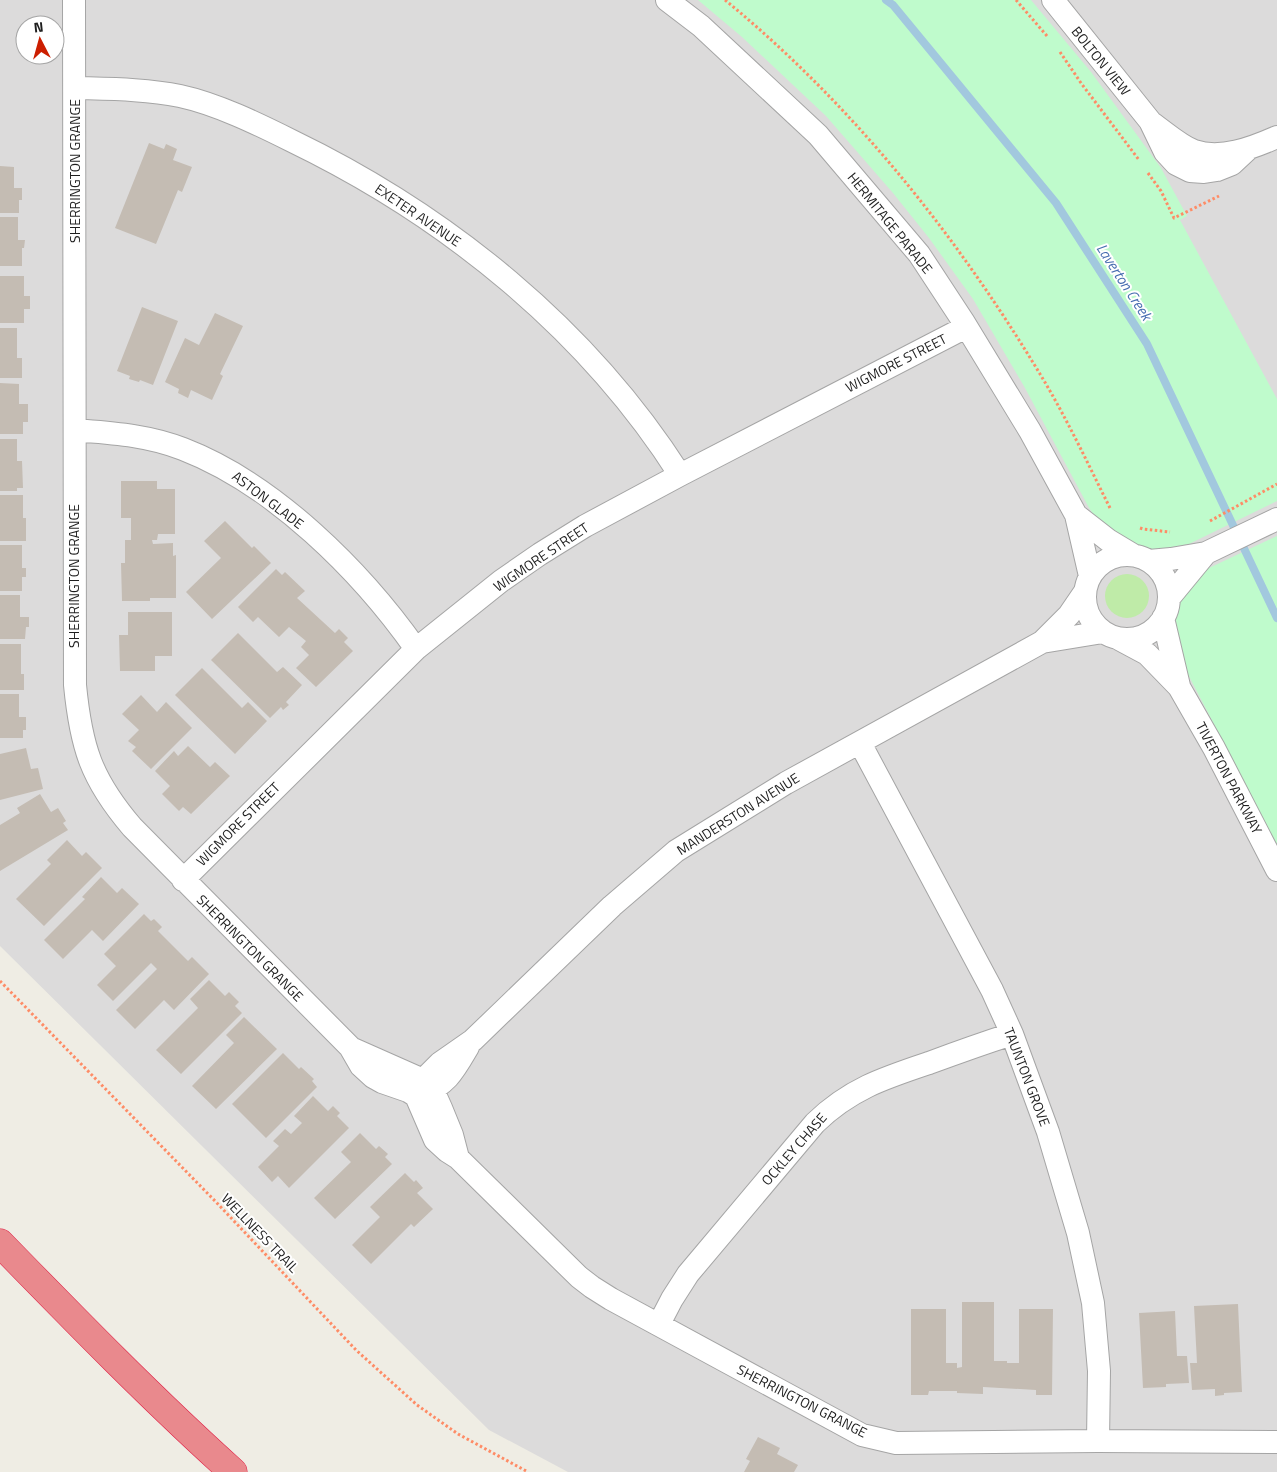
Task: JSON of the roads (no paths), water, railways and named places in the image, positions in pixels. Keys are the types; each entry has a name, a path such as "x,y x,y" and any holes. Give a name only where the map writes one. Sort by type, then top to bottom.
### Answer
{"highway":[{"path":"0,1243 94,1340 198,1441 233,1472"}],"street":[{"name":"SHERRINGTON GRANGE","path":"74,0 75,685 80,729 86,752 94,771 117,809 132,827 350,1047 361,1066 373,1077 408,1091 424,1089 435,1140 458,1158 579,1277 611,1299 862,1435 896,1443 1277,1442"},
{"name":"HERMITAGE PARADE","path":"666,0 701,26 818,135 919,254 1030,431 1076,515 1087,584"},
{"name":"BOLTON VIEW","path":"1053,0 1150,121 1182,145 1194,151 1216,153 1247,150 1277,137"},
{"name":"EXETER AVENUE","path":"75,88 153,92 181,96 216,108 253,122 322,156 362,177 405,204 486,263 570,337 605,375 650,430 680,475"},
{"name":"WIGMORE STREET","path":"183,880 416,649 501,581 585,526 966,327"},
{"name":"ASTON GLADE","path":"75,430 131,435 154,440 182,448 238,476 300,522 332,552 363,583 399,625 416,649"},
{"name":"HERMITAGE PARADE","path":"1076,515 1108,540 1141,558"},
{"path":"1206,554 1166,608 1155,629 1144,636 1132,639 1111,636 1094,625 1088,615 1085,604 1087,584 1097,566 1108,559 1120,555 1171,559 1206,554 1277,518"},
{"path":"1141,558 1160,571 1167,583 1166,608"},
{"name":"MANDERSTON AVENUE","path":"424,1089 452,1075 473,1040 612,906 676,851 786,783 1042,642 1069,616 1087,584"},
{"name":"TIVERTON PARKWAY","path":"1166,608 1179,687"},
{"name":"MANDERSTON AVENUE","path":"1042,642 1111,636"},
{"name":"TIVERTON PARKWAY","path":"1111,636 1147,654 1179,687 1214,748 1277,870"},
{"name":"TAUNTON GROVE","path":"860,743 992,990 1012,1034 1048,1132 1078,1234 1092,1303 1099,1371 1098,1441"},
{"name":"OCKLEY CHASE","path":"659,1324 688,1274 815,1123 831,1108 858,1090 880,1080 1012,1034"}],"waterway":[{"name":"Laverton Creek","path":"886,0 893,5 1056,203 1147,344 1277,618"}]}
